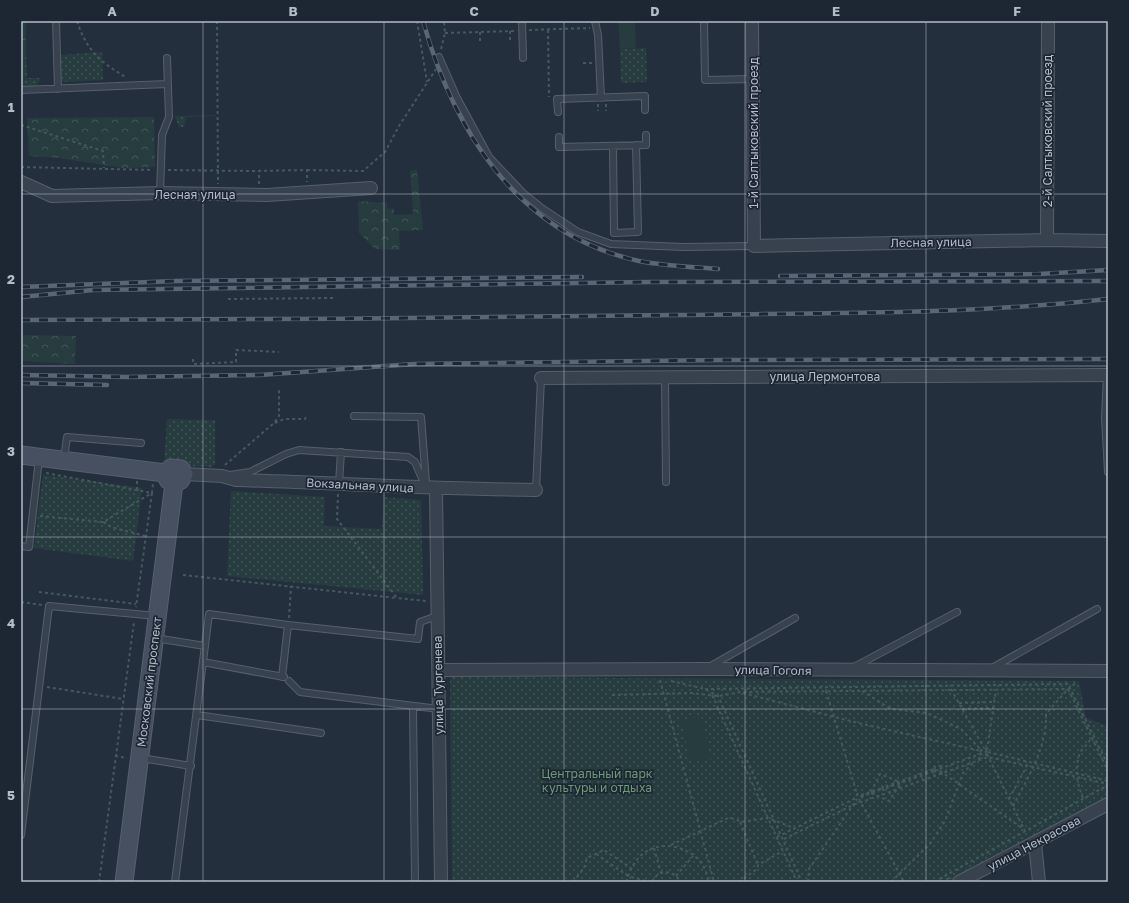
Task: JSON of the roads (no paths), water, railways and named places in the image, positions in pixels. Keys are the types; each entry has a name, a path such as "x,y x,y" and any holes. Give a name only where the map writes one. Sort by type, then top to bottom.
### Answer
{"main road":[{"name":"Вокзальная улица","path":"21,455 38,464 64,460 170,475"},
{"name":"Московский проспект","path":"124,882 158,616 170,475"}],"street":[{"name":"1-й Салтыковский проезд","path":"752,21 754,246"},
{"name":"2-й Салтыковский проезд","path":"1047,240 1048,21"},
{"name":"Лесная улица","path":"21,182 52,196 160,193 267,195 371,188"},
{"name":"Лесная улица","path":"754,246 1047,240 1108,241"},
{"name":"улица Лермонтова","path":"541,378 1107,375"},
{"name":"Вокзальная улица","path":"170,475 223,471 236,480 339,483 431,488 536,490"},
{"name":"улица Тургенева","path":"431,488 437,616 441,882"},
{"name":"улица Гоголя","path":"438,670 706,669 847,671 1108,671"},
{"name":"улица Некрасова","path":"959,882 1108,804"},
{"path":"1035,843 1039,882"}],"lane":[{"path":"56,21 58,89"},
{"path":"522,21 523,58"},
{"path":"595,21 598,35 601,98"},
{"path":"704,21 705,80 753,79"},
{"path":"439,57 457,98 490,157 524,193 543,210 578,232 611,244 684,247 754,246"},
{"path":"160,193 162,135 169,117 165,63"},
{"path":"21,90 167,84"},
{"path":"558,112 558,99 645,96 645,110"},
{"path":"559,137 559,147 613,146 646,145 646,135"},
{"path":"613,146 614,233 638,232 636,145"},
{"path":"1107,375 1105,418 1108,472"},
{"path":"665,377 666,482"},
{"path":"536,490 541,378"},
{"path":"354,416 421,417 431,488"},
{"path":"64,460 67,438 142,443"},
{"path":"223,471 250,472 286,454 299,450 408,457 415,462 431,488"},
{"path":"339,483 341,452"},
{"path":"21,546 29,547 38,464"},
{"path":"21,835 49,606 158,616"},
{"path":"987,671 1097,609"},
{"path":"847,671 957,612"},
{"path":"176,882 209,614 288,625 418,639 420,622 437,616"},
{"path":"706,669 795,618"},
{"path":"285,678 288,625"},
{"path":"155,638 205,646"},
{"path":"203,662 285,678 300,692 439,709"},
{"path":"412,706 415,882"},
{"path":"196,715 321,733"},
{"path":"140,758 190,766"}],"railway":[{"path":"423,21 436,62 453,102 473,139 498,173 526,203 559,228 597,248 649,263 718,269"},
{"path":"780,276 1039,274 1108,270"},
{"path":"21,287 176,281 582,277"},
{"path":"21,297 93,290 649,282 1108,281"},
{"path":"21,320 431,318 947,311 1108,299"},
{"path":"21,375 127,377 260,375 414,364 723,360 1108,359"},
{"path":"21,383 107,385"}],"park label":[{"name":"Центральный парк культуры и отдыха","path":"597,780"}]}
